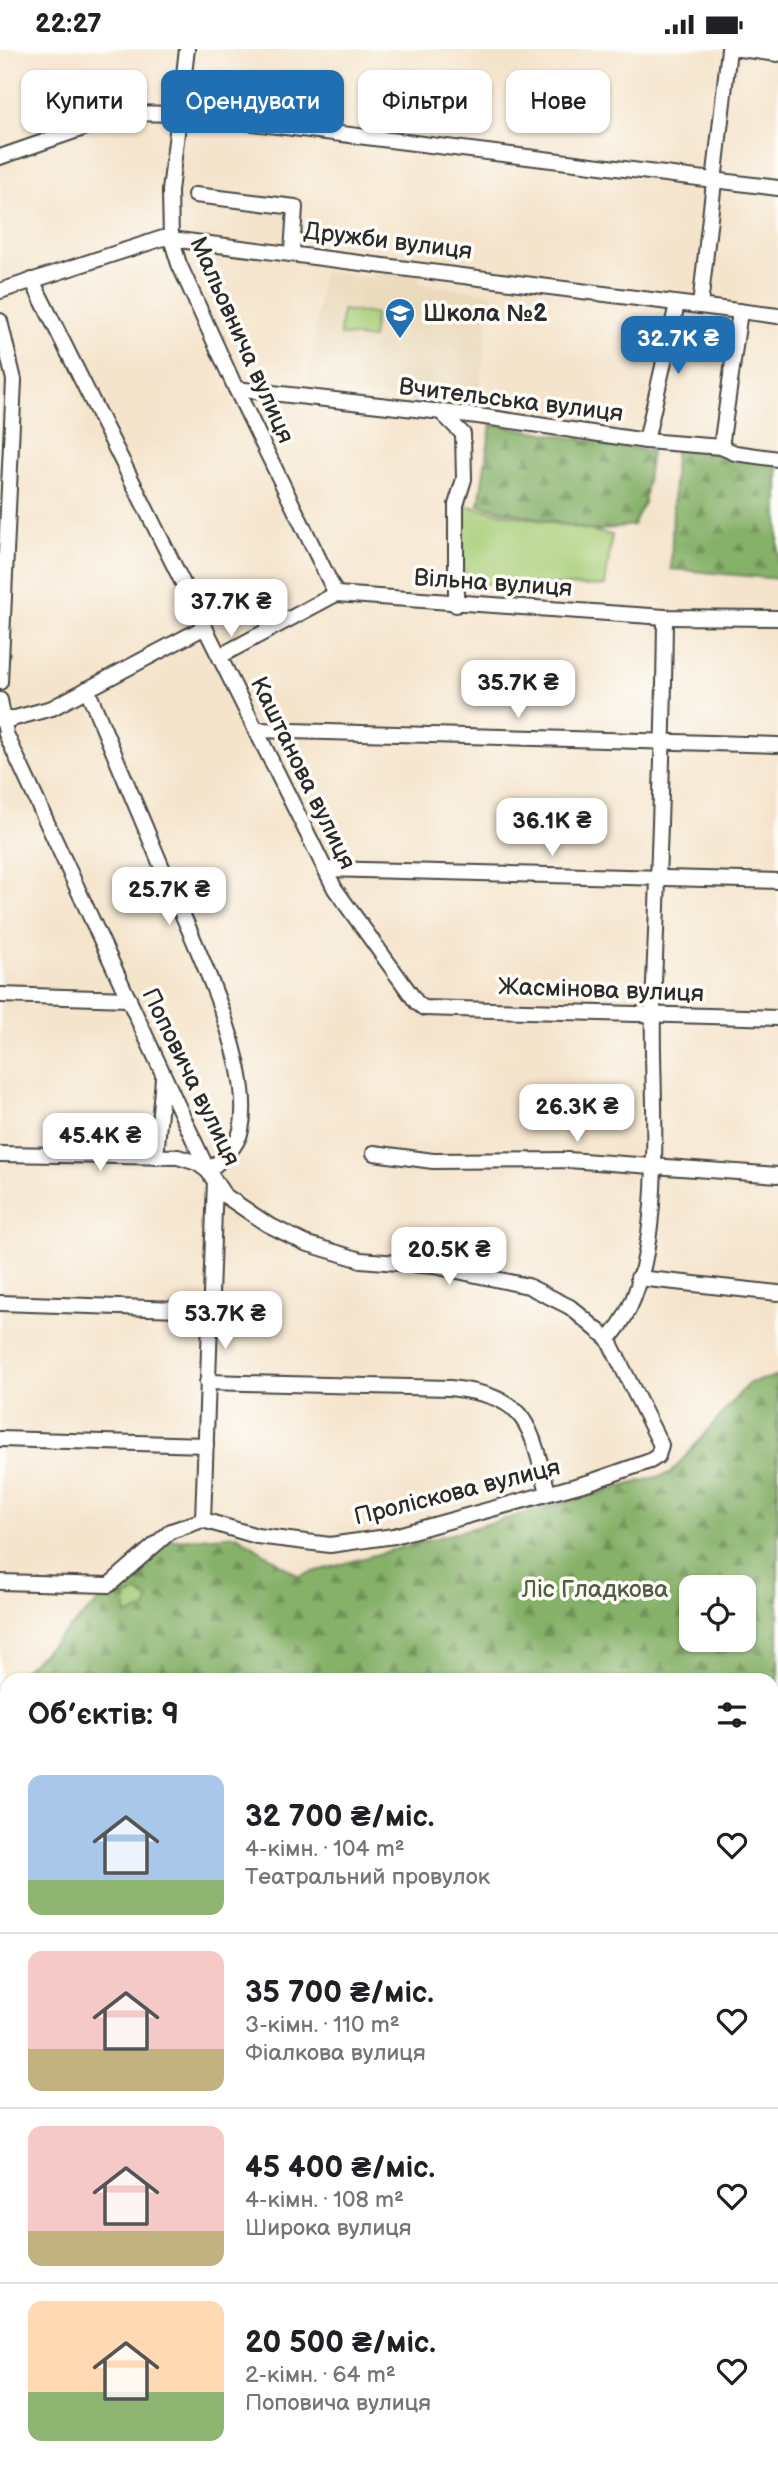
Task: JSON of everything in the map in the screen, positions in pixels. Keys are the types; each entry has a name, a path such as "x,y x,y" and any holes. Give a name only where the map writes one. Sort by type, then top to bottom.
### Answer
{"street":[{"name":"Мальовнича вулиця","path":"185,70 187,49"},
{"path":"700,306 729,49"},
{"path":"739,49 778,54"},
{"path":"0,157 127,113 161,114"},
{"name":"Мальовнича вулиця","path":"178,133 170,191 171,238 179,264 236,389 336,594"},
{"path":"334,133 778,188"},
{"path":"195,195 295,207 292,252"},
{"name":"Дружби вулиця","path":"0,291 149,241 171,238 778,316"},
{"name":"Каштанова вулиця","path":"32,280 335,889 416,1003 424,1007"},
{"path":"646,441 677,304"},
{"path":"721,447 740,311"},
{"path":"0,321 14,380 0,683"},
{"name":"Вчительська вулиця","path":"236,389 646,441 721,447 735,453 778,459"},
{"path":"443,414 463,434 464,479 456,505 456,605"},
{"path":"220,656 336,594"},
{"name":"Вільна вулиця","path":"336,594 456,605 665,617 778,618"},
{"path":"608,1339 629,1313 638,1278 656,1168 653,1013 664,741 665,617"},
{"path":"2,721 52,708 205,627"},
{"path":"0,1582 109,1585 171,1531 203,1520 212,1176 241,1132 243,1111 238,1065 221,1006 87,689"},
{"name":"Поповича вулиця","path":"0,699 6,734 164,1075 212,1176 224,1195 267,1224 304,1243 361,1260 434,1266 528,1286 570,1307 608,1339 661,1445"},
{"path":"257,730 778,745"},
{"path":"325,869 778,881"},
{"path":"0,995 129,999"},
{"name":"Жасмінова вулиця","path":"424,1007 778,1018"},
{"path":"156,1157 164,1075"},
{"path":"373,1153 433,1161 568,1160 778,1175"},
{"path":"0,1154 178,1157 197,1163 212,1176"},
{"path":"638,1278 778,1293"},
{"path":"0,1303 209,1310"},
{"path":"207,1382 450,1388 487,1392 505,1402 524,1419 548,1492"},
{"path":"0,1439 206,1445"},
{"name":"Проліскова вулиця","path":"203,1520 257,1536 330,1545 394,1537 590,1482 650,1461 658,1456 661,1445"}],"shaded area":[{"name":"Школа №2","path":"373,269 419,275 418,284 492,293 477,409 308,388 323,271 371,277"}],"green space":[{"path":"342,310 375,314 372,339 340,335"},
{"path":"491,424 651,451 644,503 633,525 594,531 479,505"},
{"path":"675,448 778,462 778,579 671,569"},
{"path":"462,505 612,535 605,586 463,583"},
{"name":"Ліс Гладкова","path":"778,1376 778,1673 21,1673 165,1541 237,1535 299,1576 671,1473 749,1383"},
{"path":"138,1592 149,1600 146,1609 126,1615 126,1597"}],"place":[{"name":"Школа №2","path":"400,340"}]}
